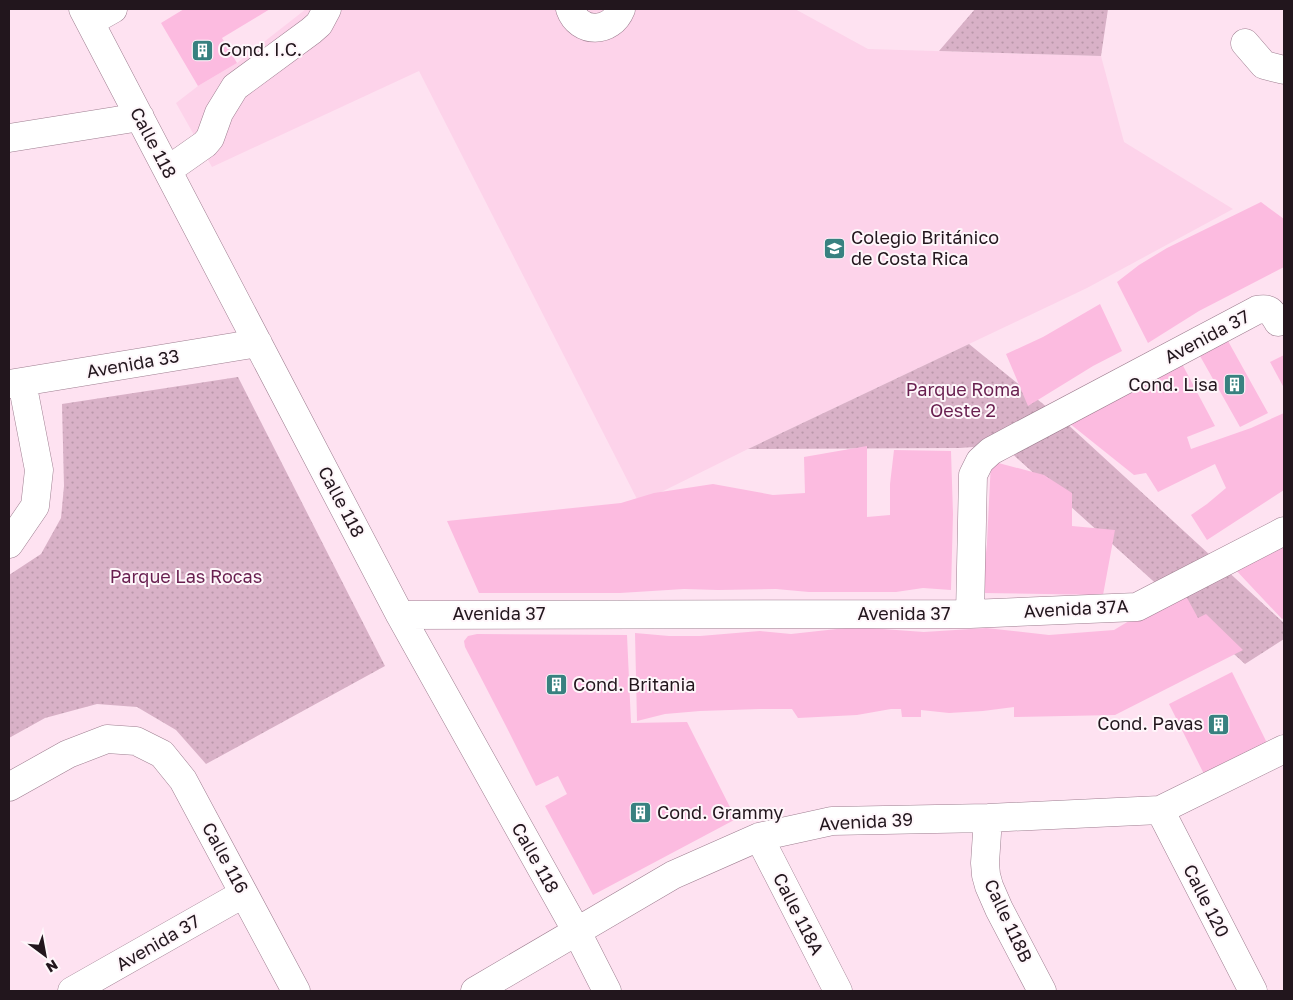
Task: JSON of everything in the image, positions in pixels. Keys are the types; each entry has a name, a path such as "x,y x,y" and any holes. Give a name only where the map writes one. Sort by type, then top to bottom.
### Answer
{"street":[{"path":"86,15 113,9"},
{"path":"168,170 205,144 210,138 219,113 235,87 310,31 318,24 327,9"},
{"path":"570,9 576,19 584,26 594,28 612,22 621,9"},
{"name":"Calle 118","path":"86,15 400,615 577,932 607,991"},
{"path":"1245,43 1264,65 1284,70"},
{"path":"9,138 140,118"},
{"name":"Avenida 37","path":"400,615 970,614 973,475 980,461 985,456 999,446 1257,310 1264,308 1271,311 1278,322"},
{"name":"Avenida 33","path":"15,383 258,343"},
{"path":"9,544 35,506 39,470 15,383"},
{"name":"Avenida 37A","path":"970,614 1137,607 1284,531"},
{"name":"Calle 116","path":"9,787 68,754 107,739 136,741 162,754 183,780 296,991"},
{"name":"Avenida 39","path":"475,991 672,875 758,836 832,821 988,818 1160,810 1284,749"},
{"name":"Calle 120","path":"1160,810 1253,991"},
{"name":"Calle 118B","path":"988,818 985,863 989,886 1042,991"},
{"name":"Calle 118A","path":"758,836 838,991"},
{"name":"Avenida 37","path":"72,991 243,894"}],"shaded area":[{"name":"Colegio Británico de Costa Rica","path":"306,9 795,9 868,49 1101,56 1124,142 1233,209 1087,288 748,449 639,503 419,71 212,167 176,103 198,86 237,63"}],"green space":[{"path":"975,9 1108,9 1101,56 939,51"},
{"name":"Parque Roma Oeste 2","path":"969,344 1064,421 1284,623 1284,639 1245,664 1007,449 986,446 960,448 748,449"},
{"name":"Parque Las Rocas","path":"238,377 385,666 206,764 176,730 137,707 97,704 45,718 9,738 9,575 41,554 61,518 64,486 62,404"}],"building":[{"name":"Cond. I.C.","path":"184,9 270,9 222,38 237,63 198,86 161,23"},
{"path":"1261,202 1284,219 1284,267 1199,311 1148,343 1117,282 1139,265 1167,248"},
{"path":"1100,304 1122,351 1093,366 1028,406 1006,354 1043,337"},
{"name":"Cond. Lisa","path":"1228,341 1268,413 1240,427 1200,356"},
{"path":"1284,355 1284,388 1270,362"},
{"path":"1181,362 1215,426 1187,437 1191,449 1251,428 1284,413 1284,490 1207,540 1191,515 1226,488 1215,464 1158,492 1146,473 1134,475 1064,419"},
{"path":"867,446 867,517 890,515 890,484 894,450 951,451 953,514 951,590 923,588 896,592 809,592 776,589 684,589 620,593 479,593 447,521 621,503 654,493 713,484 773,495 805,493 804,457"},
{"path":"991,461 1044,475 1072,493 1072,526 1115,530 1103,595 982,593 987,543"},
{"path":"1284,541 1284,618 1282,619 1233,567"},
{"path":"1186,596 1198,618 1206,614 1243,650 1115,715 1014,717 1014,707 949,713 921,710 921,717 902,717 901,709 891,709 857,715 798,718 792,709 760,709 665,714 637,721 635,633 700,636 760,631 791,634 855,627 924,632 986,628 1049,635 1114,630 1134,618"},
{"name":"Cond. Grammy","path":"477,634 627,635 631,723 687,722 736,819 593,895 545,806 567,794 558,776 536,786 465,647 464,641 468,636"},
{"name":"Cond. Pavas","path":"1232,672 1268,745 1205,776 1169,704"}],"place":[{"name":"Cond. I.C.","path":"203,50"},
{"name":"Colegio Británico de Costa Rica","path":"835,248"},
{"name":"Cond. Lisa","path":"1234,385"},
{"name":"Cond. Britania","path":"557,685"},
{"name":"Cond. Pavas","path":"1219,724"},
{"name":"Cond. Grammy","path":"641,813"}]}
